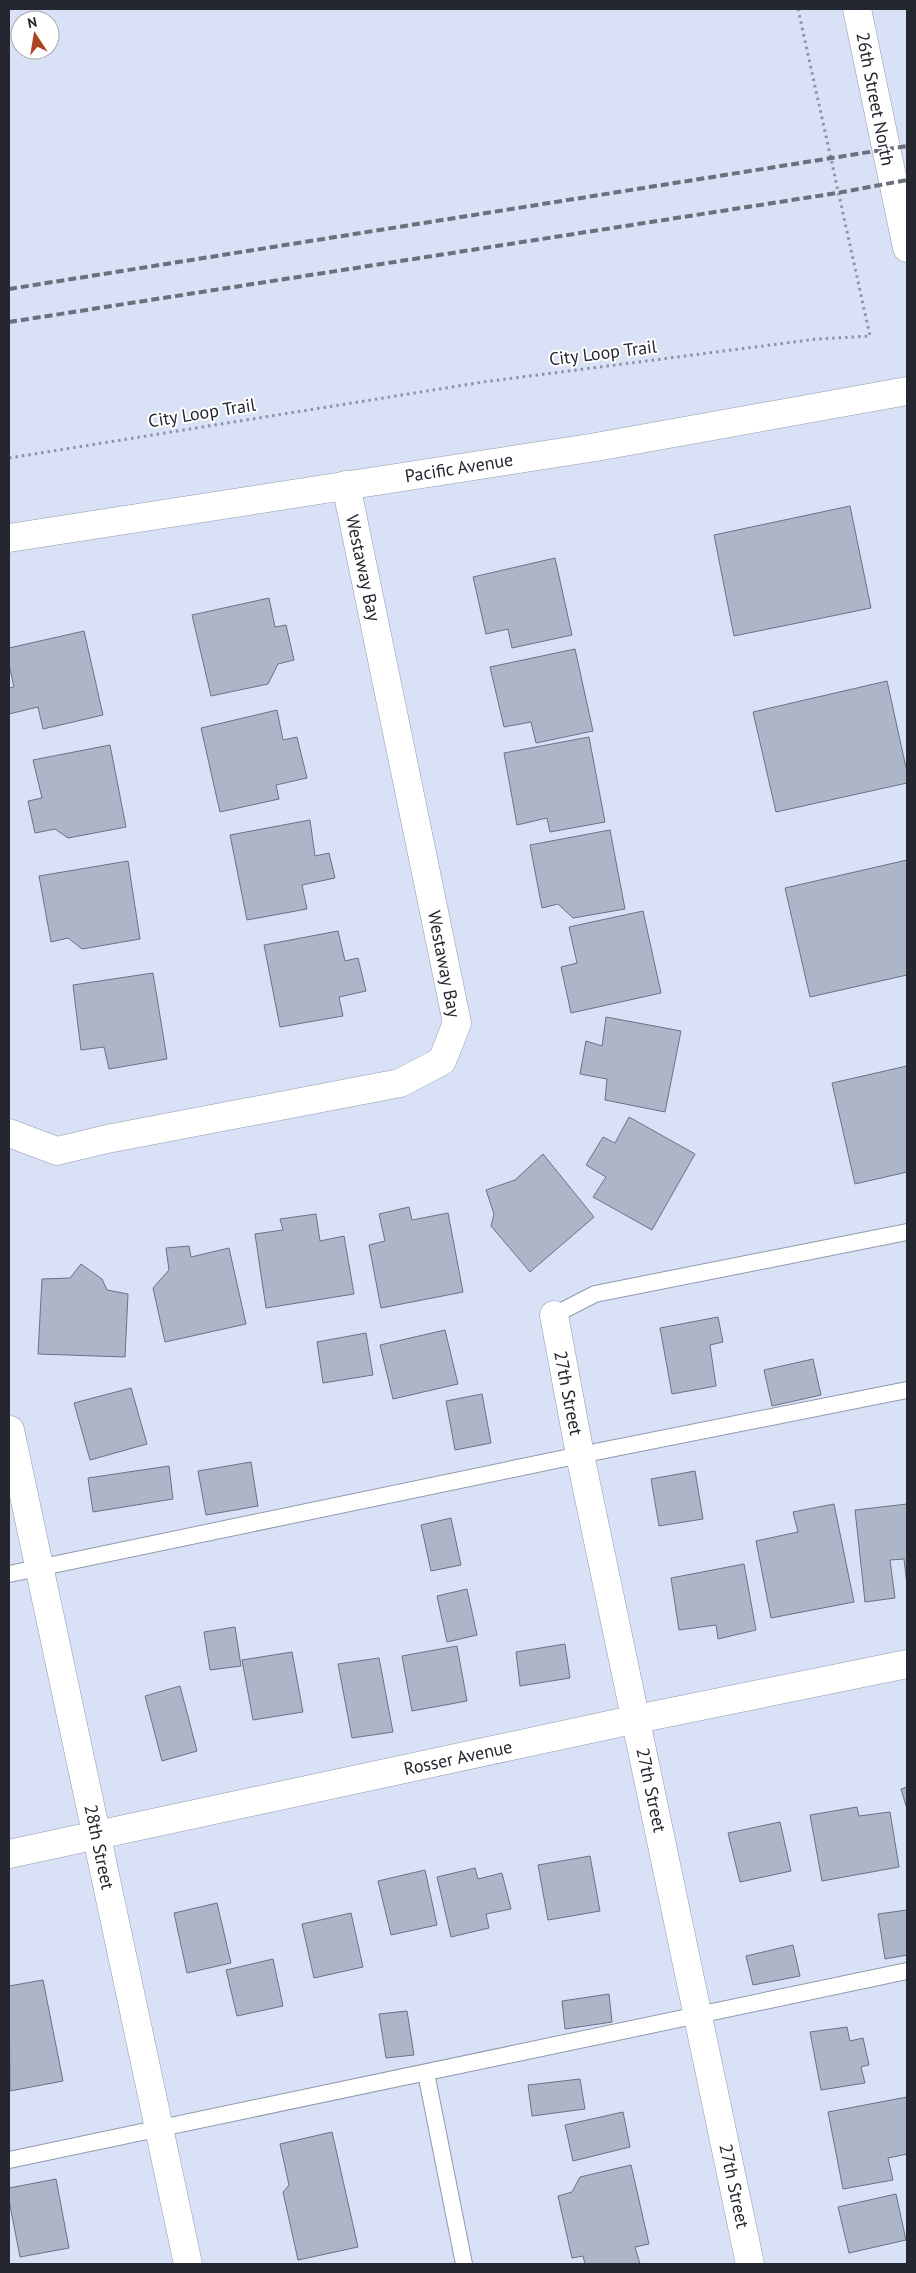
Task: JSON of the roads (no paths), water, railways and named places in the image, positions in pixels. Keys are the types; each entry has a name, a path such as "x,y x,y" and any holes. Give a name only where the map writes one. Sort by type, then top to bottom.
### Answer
{"street":[{"name":"26th Street North","path":"856,9 907,248"},
{"name":"Pacific Avenue","path":"9,538 596,448 907,390"},
{"name":"Westaway Bay","path":"9,1132 57,1150 400,1083 442,1060 458,1023 346,485"},
{"name":"27th Street","path":"554,1315 580,1455 750,2264"},
{"name":"28th Street","path":"10,1430 188,2264"},
{"name":"Rosser Avenue","path":"9,1854 637,1719 907,1664"}],"lane":[{"path":"554,1315 595,1294 907,1232"},
{"path":"9,1574 580,1455 907,1390"},
{"path":"9,2160 159,2130 907,1971"},
{"path":"426,2073 464,2264"}],"railway":[{"path":"9,289 907,146"},
{"path":"9,322 837,193 907,180"}]}
